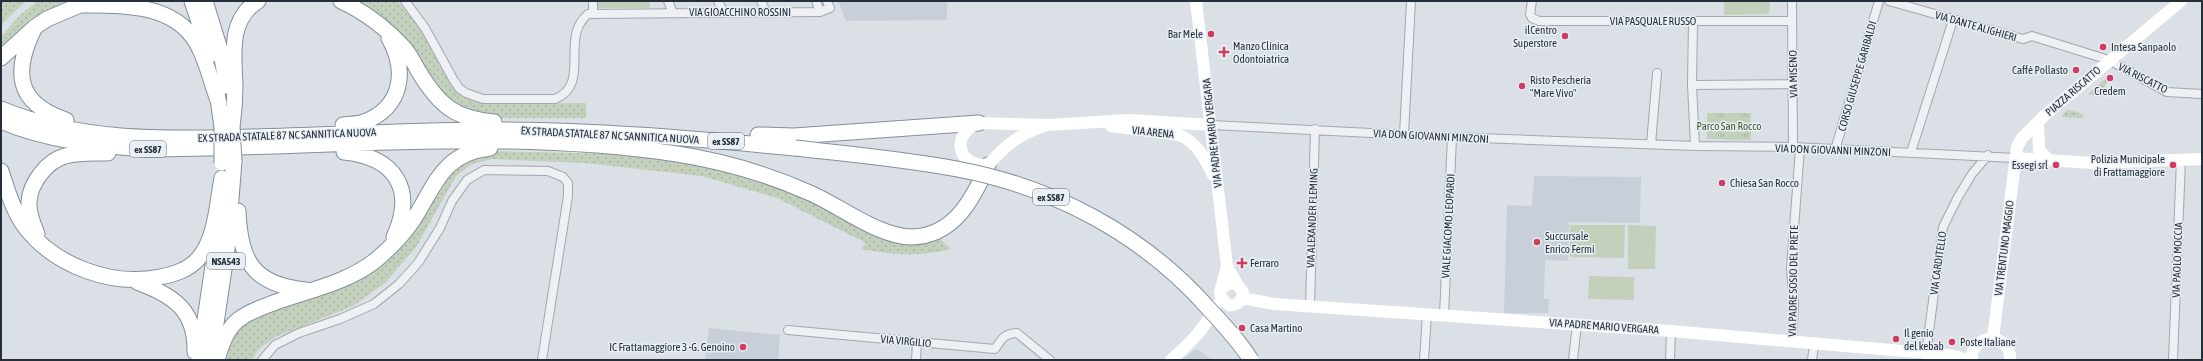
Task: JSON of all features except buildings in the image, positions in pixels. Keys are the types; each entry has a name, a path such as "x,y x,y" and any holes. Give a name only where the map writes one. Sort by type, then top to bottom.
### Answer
{"highway":[{"name":"NSA543","path":"192,1 210,54 219,103 227,127"},
{"name":"NSA543","path":"204,1 214,29 225,74 228,162 227,249 210,360"},
{"path":"227,127 235,105 234,41 238,25 244,12 258,1"},
{"path":"341,1 365,14 405,49 436,97 450,110 464,118 481,121 557,126 597,138 676,154 720,161 747,169 812,194 888,232 908,237 925,236 939,231 957,217 970,202 988,165"},
{"path":"1,58 35,27 64,10 85,3 137,7 171,18 181,25 196,42 219,103"},
{"path":"35,27 25,48 21,64 21,76 25,90 34,102 50,114 106,135"},
{"path":"299,141 324,128 363,122 380,114 391,101 399,84 400,70 396,51 384,30"},
{"name":"EX STRADA STATALE 87 NC SANNITICA NUOVA","path":"1,109 39,122 106,135 299,141 535,142 657,135 795,148 958,169 1010,182 1055,198 1099,220 1138,244 1174,272 1218,319 1252,360"},
{"name":"EX STRADA STATALE 87 NC SANNITICA NUOVA","path":"1,121 65,140 148,149 481,130 597,138"},
{"path":"657,135 699,133 794,136 979,123"},
{"path":"299,141 366,155 385,165 395,175 404,195 404,212 390,247"},
{"path":"217,360 221,346 237,321 263,307 309,290 334,283 358,272 376,260 390,247 413,220 431,186 443,170 457,157 472,151 535,142"},
{"path":"39,241 31,220 29,201 40,173 52,163 65,156 148,149"},
{"name":"NSA543","path":"199,360 216,247 222,178 228,162"},
{"path":"228,162 244,254 255,272 270,282 287,288 309,290"},
{"path":"1,171 16,211 25,227 60,258 76,266 109,277 134,281 160,291 175,300 186,314 192,328 195,360"},
{"path":"134,281 173,274 187,269 198,259 207,245 212,230 222,178"}],"street":[{"path":"405,1 425,28 459,88 466,93 482,99 555,99 563,96 573,84 576,27 588,14 673,13"},
{"path":"593,14 594,1"},
{"path":"718,1 724,13"},
{"path":"762,1 766,12"},
{"path":"816,1 820,12"},
{"name":"VIA PADRE MARIO VERGARA","path":"1196,1 1228,266 1237,284"},
{"path":"1404,134 1411,1"},
{"name":"VIA PASQUALE RUSSO","path":"1532,1 1530,14 1532,18 1539,20 1792,20"},
{"name":"VIA MISENO","path":"1792,1 1793,84 1797,148"},
{"name":"CORSO GIUSEPPE GARIBALDI","path":"1835,150 1879,1"},
{"name":"VIA DANTE ALIGHIERI","path":"1889,1 2023,39 2032,36 2109,60"},
{"name":"PIAZZA RISCATTO","path":"2015,158 2017,147 2022,138 2038,122 2180,1"},
{"name":"VIA GIOACCHINO ROSSINI","path":"671,2 673,13 820,12 828,4"},
{"path":"1911,152 1953,20"},
{"path":"1693,21 1692,85 1695,146"},
{"name":"VIA RISCATTO","path":"2109,60 2167,92 2202,94"},
{"path":"1651,144 1658,73"},
{"path":"1692,85 1793,84"},
{"name":"VIA ARENA","path":"1048,125 1129,120 1211,125"},
{"name":"VIA ARENA","path":"1088,122 1129,130 1179,135 1186,138 1196,147 1207,162 1217,184"},
{"name":"PIAZZA RISCATTO","path":"2038,122 2039,150 2048,159"},
{"path":"979,123 1048,125 1028,131 1007,144 988,165 978,165 968,161 962,154 960,144 963,134 970,127 979,123"},
{"name":"VIA DON GIOVANNI MINZONI","path":"1211,125 1452,137 1911,152 2015,158"},
{"name":"VIA ALEXANDER FLEMING","path":"1310,306 1315,130"},
{"name":"VIALE GIACOMO LEOPARDI","path":"1444,315 1452,137"},
{"name":"VIA PADRE SOSIO DEL PRETE","path":"1792,342 1794,304 1791,269 1797,148"},
{"name":"VIA CARDITELLO","path":"1926,356 1943,227 1958,197 1972,174 1988,156"},
{"path":"2015,158 2092,162 2202,159"},
{"name":"VIA TRENTUNO MAGGIO","path":"1993,338 2015,158"},
{"name":"VIA PAOLO MOCCIA","path":"2173,360 2180,160"},
{"path":"262,360 275,345 299,333 340,320 374,304 399,284 418,263 440,228 452,201 467,180 484,170 548,170 563,177 568,183 568,196 542,360"},
{"name":"VIA PADRE MARIO VERGARA","path":"1211,316 1221,292 1228,266"},
{"path":"1171,360 1192,339 1211,316 1237,304 1242,298 1242,290 1237,284 1230,283 1221,292 1224,302 1232,305"},
{"name":"VIA PADRE MARIO VERGARA","path":"1242,298 1274,304 1671,331 1926,356 1953,356 1966,360"},
{"path":"1424,360 1427,314"},
{"path":"1574,360 1577,324"},
{"name":"VIA VIRGILIO","path":"788,330 995,349 999,340 1011,333 1017,333 1050,360"},
{"path":"1670,360 1671,331"},
{"path":"1972,360 1974,349 1978,343 1985,339 1993,338 2006,345 2010,360 2014,360"},
{"path":"916,360 917,342"},
{"path":"1812,360 1814,345"}],"shaded area":[{"path":"838,1 947,1 947,20 846,21"},
{"name":"Succursale Enrico Fermi","path":"1534,176 1641,177 1640,223 1569,222 1568,261 1545,260 1544,299 1549,299 1548,313 1504,313 1507,205 1532,206"},
{"name":"IC Frattamaggiore 3 -G. Genoino","path":"709,328 780,335 778,360 705,360"},
{"path":"1196,349 1200,351 1212,360 1181,360"}],"green space":[{"path":"1,1 26,1 1,25"},
{"path":"38,1 66,1 29,20 1,49 1,37 20,15"},
{"path":"358,1 397,1 428,40 451,82 466,96 478,101 493,104 586,103 586,118 485,118 466,113 437,90 409,43 383,17"},
{"path":"597,1 650,1 650,8 597,8"},
{"path":"1724,1 1770,1 1769,14 1724,15"},
{"path":"2105,79 2107,80 2102,96 2088,94"},
{"path":"2067,110 2078,112 2083,115 2083,118 2061,117"},
{"name":"Parco San Rocco","path":"1707,113 1751,113 1751,140 1707,139"},
{"path":"490,151 615,154 707,163 804,196 874,232 939,238 951,249 939,252 906,254 884,253 861,249 866,243 777,198 702,176 586,163 492,159 472,164 456,176 416,247 385,283 353,306 275,337 259,349 252,360 220,360 238,324 384,261 450,167"},
{"path":"1570,225 1625,225 1624,258 1570,257"},
{"path":"1628,225 1656,226 1655,269 1628,269"},
{"path":"1589,276 1634,277 1634,300 1588,299"}],"place":[{"name":"Bar Mele","path":"1211,34"},
{"name":"ilCentro Superstore","path":"1565,36"},
{"name":"Intesa Sanpaolo","path":"2103,47"},
{"name":"Manzo Clinica Odontoiatrica","path":"1224,52"},
{"name":"Caffè Pollasto","path":"2076,70"},
{"name":"Credem","path":"2110,78"},
{"name":"Risto Pescheria \"Mare Vivo\"","path":"1522,86"},
{"name":"Essegi srl","path":"2056,165"},
{"name":"Polizia Municipale di Frattamaggiore","path":"2173,165"},
{"name":"Chiesa San Rocco","path":"1722,183"},
{"name":"Succursale Enrico Fermi","path":"1537,242"},
{"name":"Ferraro","path":"1242,263"},
{"name":"Casa Martino","path":"1242,328"},
{"name":"Il genio del kebab","path":"1896,339"},
{"name":"Poste Italiane","path":"1952,342"},
{"name":"IC Frattamaggiore 3 -G. Genoino","path":"743,347"}]}
